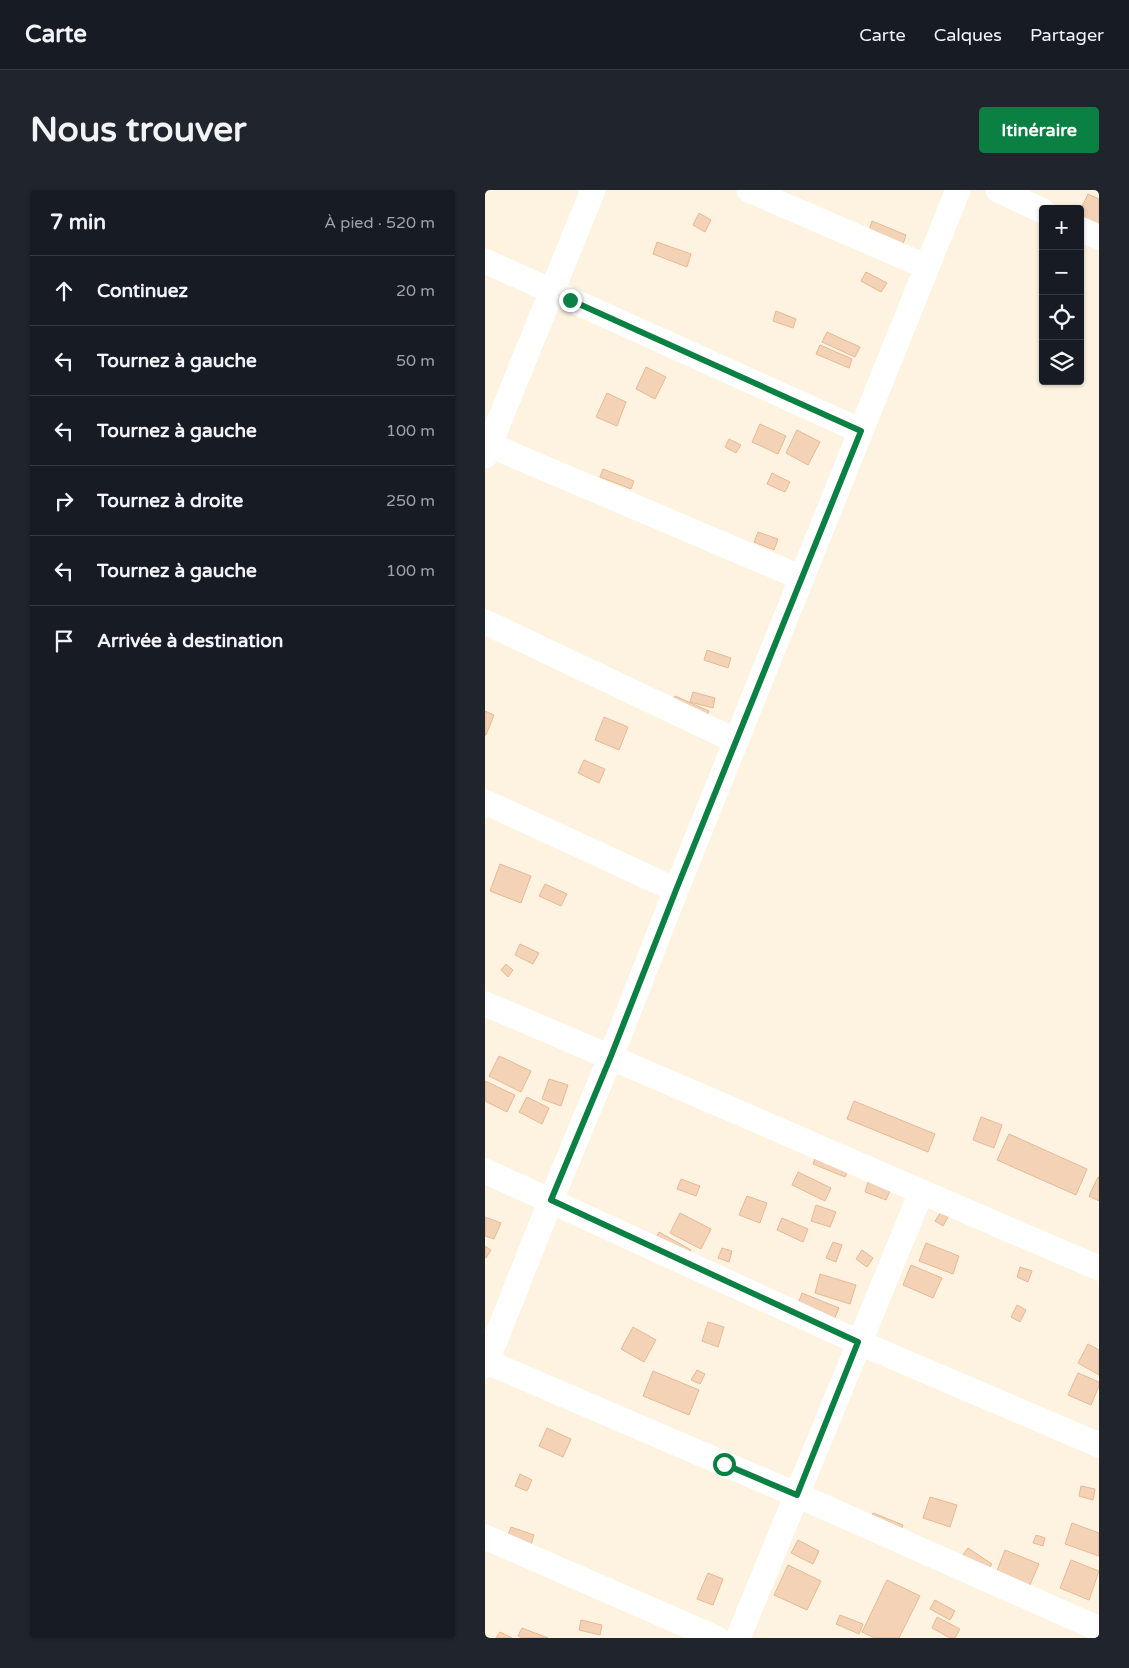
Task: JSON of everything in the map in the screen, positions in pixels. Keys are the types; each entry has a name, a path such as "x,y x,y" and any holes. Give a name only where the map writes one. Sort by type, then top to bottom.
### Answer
{"street":[{"path":"593,190 487,448 802,578"},
{"path":"749,190 927,267"},
{"path":"958,190 486,1363 797,1495 1099,1629"},
{"path":"998,190 1039,209"},
{"path":"1084,230 1099,237"},
{"path":"485,261 861,431"},
{"path":"485,622 736,741"},
{"path":"485,802 676,890"},
{"path":"485,1004 611,1056 921,1193 1099,1268"},
{"path":"485,1171 858,1342 1099,1445"},
{"path":"738,1638 858,1342 921,1193"},
{"path":"485,1537 716,1638"}],"building":[{"path":"1088,194 1099,199 1099,228 1084,221 1083,205"},
{"path":"699,213 711,220 705,232 693,225"},
{"path":"872,221 906,235 902,247 868,234"},
{"path":"657,242 691,254 687,267 653,254"},
{"path":"866,272 887,283 881,292 861,281"},
{"path":"776,311 796,319 793,328 773,321"},
{"path":"827,332 860,347 855,357 822,342"},
{"path":"820,345 852,359 849,368 816,354"},
{"path":"646,367 666,377 655,399 636,389"},
{"path":"607,393 626,402 617,426 596,417"},
{"path":"760,424 786,436 778,454 752,442"},
{"path":"797,430 820,442 808,465 786,453"},
{"path":"729,439 741,445 736,453 725,447"},
{"path":"603,469 634,481 631,489 600,477"},
{"path":"772,473 790,482 785,492 767,484"},
{"path":"758,532 778,539 774,550 754,542"},
{"path":"707,650 731,658 728,668 704,660"},
{"path":"693,692 715,698 713,708 690,702"},
{"path":"675,696 709,711 706,718 672,703"},
{"path":"485,711 494,715 486,735 485,735"},
{"path":"604,717 628,727 619,750 595,740"},
{"path":"584,760 605,769 599,783 578,773"},
{"path":"500,864 531,876 521,903 490,891"},
{"path":"545,884 567,894 561,906 539,896"},
{"path":"520,944 539,953 533,964 515,955"},
{"path":"506,964 513,970 508,977 501,970"},
{"path":"499,1056 531,1071 521,1092 489,1076"},
{"path":"549,1079 568,1085 561,1106 542,1099"},
{"path":"485,1081 515,1095 507,1112 485,1101"},
{"path":"527,1097 549,1108 542,1124 519,1112"},
{"path":"854,1101 935,1134 928,1152 847,1119"},
{"path":"981,1117 1002,1125 994,1148 973,1140"},
{"path":"1009,1134 1087,1169 1076,1195 997,1160"},
{"path":"816,1156 848,1169 845,1177 813,1164"},
{"path":"798,1172 831,1188 825,1201 792,1185"},
{"path":"1099,1177 1099,1201 1089,1196"},
{"path":"681,1179 700,1186 696,1196 677,1189"},
{"path":"868,1182 890,1191 886,1200 865,1192"},
{"path":"747,1196 767,1203 760,1223 739,1215"},
{"path":"816,1205 836,1212 830,1227 811,1221"},
{"path":"941,1212 948,1217 943,1226 935,1221"},
{"path":"680,1213 711,1229 701,1249 670,1233"},
{"path":"485,1217 501,1223 494,1239 485,1236"},
{"path":"782,1218 808,1229 803,1242 777,1230"},
{"path":"659,1232 691,1250 685,1260 654,1242"},
{"path":"833,1242 842,1245 836,1262 826,1258"},
{"path":"926,1243 959,1256 953,1274 919,1261"},
{"path":"485,1246 491,1250 486,1258 485,1257"},
{"path":"722,1248 732,1251 729,1262 718,1258"},
{"path":"862,1250 873,1258 867,1267 856,1259"},
{"path":"911,1265 942,1278 933,1298 903,1285"},
{"path":"1020,1267 1032,1271 1028,1282 1017,1277"},
{"path":"820,1274 856,1285 850,1304 815,1293"},
{"path":"802,1293 839,1308 831,1327 795,1312"},
{"path":"1017,1305 1026,1310 1020,1322 1011,1317"},
{"path":"708,1322 724,1327 718,1347 702,1341"},
{"path":"633,1327 656,1340 644,1362 621,1349"},
{"path":"1088,1344 1099,1350 1099,1375 1078,1363"},
{"path":"697,1370 705,1374 700,1384 691,1380"},
{"path":"653,1371 699,1390 689,1415 643,1396"},
{"path":"1078,1373 1099,1382 1091,1405 1068,1395"},
{"path":"547,1428 571,1439 563,1457 539,1446"},
{"path":"520,1474 532,1480 527,1491 515,1486"},
{"path":"1081,1486 1095,1489 1093,1500 1079,1496"},
{"path":"930,1497 957,1505 950,1527 923,1518"},
{"path":"873,1513 903,1525 899,1535 869,1524"},
{"path":"1072,1523 1099,1533 1099,1556 1065,1544"},
{"path":"511,1527 534,1535 529,1551 505,1543"},
{"path":"1036,1535 1045,1538 1043,1546 1033,1543"},
{"path":"798,1540 819,1551 813,1564 791,1553"},
{"path":"968,1548 992,1564 984,1576 959,1560"},
{"path":"1005,1550 1039,1564 1026,1594 993,1581"},
{"path":"1071,1560 1099,1571 1089,1600 1060,1588"},
{"path":"788,1565 821,1581 807,1610 774,1595"},
{"path":"708,1573 723,1579 713,1605 697,1599"},
{"path":"887,1580 920,1596 899,1638 875,1638 862,1632"},
{"path":"935,1600 955,1611 950,1620 930,1609"},
{"path":"840,1615 863,1624 859,1634 836,1624"},
{"path":"937,1617 960,1629 955,1638 950,1638 932,1628"},
{"path":"581,1620 602,1625 600,1635 579,1630"},
{"path":"522,1628 548,1638 523,1638 518,1636"},
{"path":"500,1632 512,1638 496,1638"}],"route":[{"path":"570,300 861,431 611,1056 551,1200 858,1342 797,1495 724,1464"}]}
